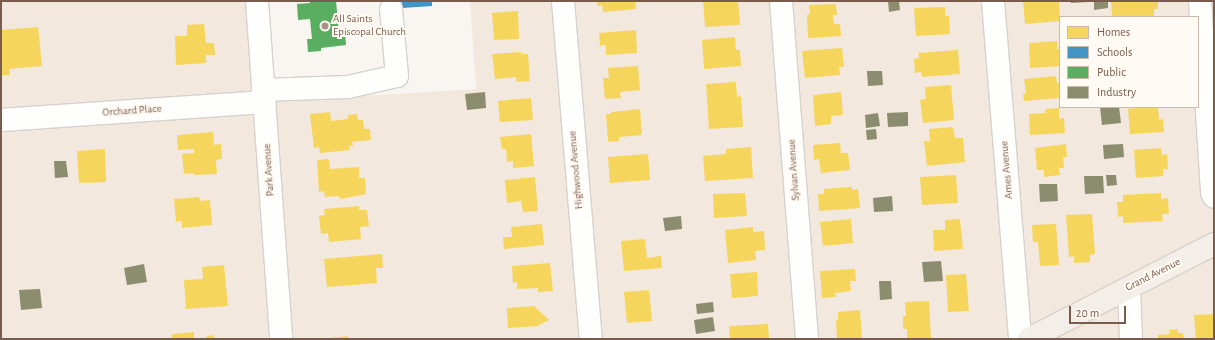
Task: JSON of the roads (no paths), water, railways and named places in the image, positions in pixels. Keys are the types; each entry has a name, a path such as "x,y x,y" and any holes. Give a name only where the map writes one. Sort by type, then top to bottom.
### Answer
{"main road":[{"name":"Grand Avenue","path":"1029,339 1214,244"}],"street":[{"name":"Park Avenue","path":"257,1 282,339"},
{"name":"Highwood Avenue","path":"563,1 591,339"},
{"name":"Sylvan Avenue","path":"781,1 807,339"},
{"name":"Ames Avenue","path":"993,1 1020,339"},
{"path":"1200,1 1212,193 1214,197"},
{"name":"Orchard Place","path":"1,120 348,87 396,76 391,9"},
{"path":"1129,288 1131,339"}],"place":[{"name":"All Saints Episcopal Church","path":"325,26"}]}
